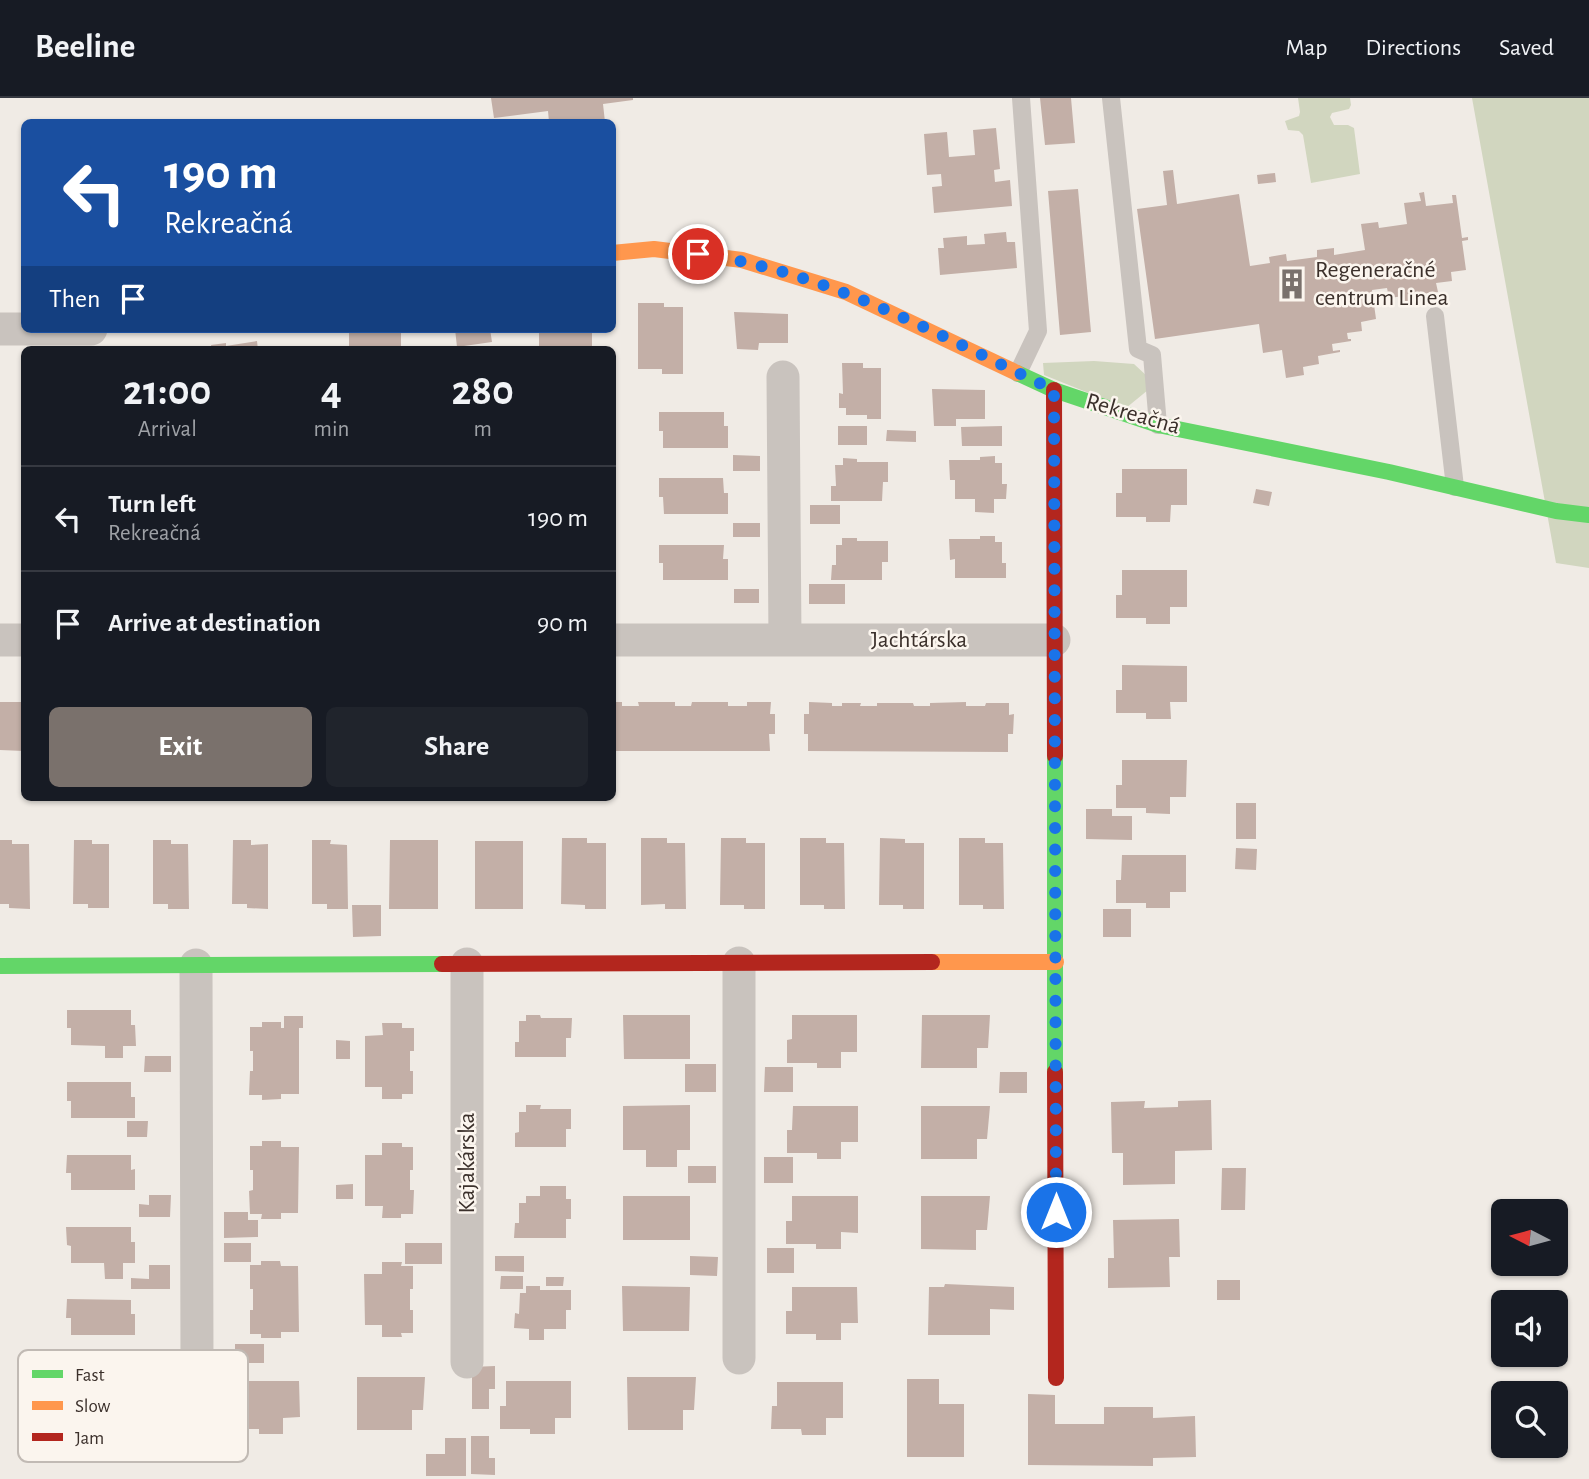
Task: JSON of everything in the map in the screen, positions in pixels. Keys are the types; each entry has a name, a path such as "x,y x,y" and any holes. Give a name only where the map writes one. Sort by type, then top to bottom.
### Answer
{"street":[{"name":"Rekreačná","path":"616,253 653,248 742,260 846,292 1054,390 1158,425 1455,487 1556,511 1589,515"},
{"path":"0,329 21,329"},
{"path":"783,377 785,640"},
{"path":"1054,390 1056,1378"},
{"path":"0,640 21,640"},
{"name":"Jachtárska","path":"616,640 1054,640"},
{"path":"0,966 1056,962"},
{"path":"739,963 739,1358"},
{"name":"Kajakárska","path":"467,964 467,1362"},
{"path":"197,965 197,1350"}],"lane":[{"path":"1018,373 1038,331 1021,98"},
{"path":"1111,98 1138,349 1152,355 1158,425"},
{"path":"1435,316 1455,487"}],"green space":[{"path":"1298,98 1350,98 1349,109 1332,113 1330,117 1334,125 1354,128 1360,174 1311,183 1303,135 1299,131 1288,130 1285,121 1299,116"},
{"path":"1472,98 1589,98 1589,568 1556,563"},
{"path":"1094,361 1134,364 1148,377 1148,390 1126,408 1044,375 1043,363"}],"building":[{"path":"491,98 633,98 603,104 605,119 549,119 548,111 494,118"},
{"path":"1040,98 1071,98 1075,143 1045,145"},
{"path":"996,128 1000,169 994,170 995,182 1010,180 1012,206 934,213 932,187 942,186 941,174 927,175 924,134 947,132 949,157 975,155 973,130"},
{"name":"Regeneračné centrum Linea","path":"1173,170 1177,204 1239,194 1250,266 1270,263 1269,257 1286,254 1287,261 1317,257 1317,250 1334,248 1334,255 1365,250 1361,224 1378,222 1379,228 1407,224 1404,203 1421,201 1419,193 1424,192 1426,206 1453,203 1452,195 1456,195 1462,238 1468,237 1468,240 1462,241 1466,270 1451,272 1452,281 1436,283 1438,292 1421,294 1422,303 1405,305 1404,296 1389,298 1387,288 1372,290 1376,319 1361,322 1362,331 1347,333 1351,341 1332,344 1333,351 1340,352 1318,356 1319,364 1303,367 1304,375 1286,378 1282,350 1263,353 1259,324 1155,339 1137,209 1167,205 1163,171"},
{"path":"1275,173 1276,182 1258,184 1257,175"},
{"path":"1078,189 1091,332 1060,335 1048,191"},
{"path":"1006,232 1007,242 1015,242 1017,268 940,275 938,248 944,248 943,238 967,236 967,245 985,244 984,234"},
{"path":"638,303 664,303 664,307 683,307 683,374 662,374 662,369 638,369"},
{"path":"734,312 788,314 788,343 759,343 758,350 737,349"},
{"path":"349,333 401,333 401,346 349,346"},
{"path":"455,333 491,333 492,342 457,346"},
{"path":"539,333 592,333 592,346 539,346"},
{"path":"257,341 258,346 226,346"},
{"path":"842,363 863,363 863,368 881,368 881,419 867,419 867,415 846,415 846,408 839,408 839,393 843,394"},
{"path":"932,389 985,390 985,419 956,419 956,426 934,426"},
{"path":"659,412 724,412 724,426 728,426 728,448 663,448"},
{"path":"838,426 867,426 867,445 838,445"},
{"path":"1002,426 1002,446 962,446 961,427"},
{"path":"887,430 916,431 916,442 886,441"},
{"path":"733,455 760,456 760,471 733,471"},
{"path":"995,456 995,463 1002,463 1002,484 1007,484 1006,499 994,499 994,513 975,512 975,499 955,499 955,480 950,480 949,460 980,460 980,457"},
{"path":"843,458 857,459 857,462 888,462 888,482 883,482 882,501 831,501 831,486 836,486 835,465 843,465"},
{"path":"1122,469 1187,469 1187,505 1171,505 1170,522 1146,522 1146,517 1116,517 1116,493 1122,493"},
{"path":"659,478 723,478 724,493 728,493 728,514 664,514 663,497 659,497"},
{"path":"1256,489 1272,492 1269,506 1253,503"},
{"path":"810,505 840,505 840,524 810,524"},
{"path":"733,523 760,523 760,537 733,537"},
{"path":"980,536 995,536 995,542 1002,542 1002,563 1006,563 1006,578 955,578 955,559 950,560 949,539 980,539"},
{"path":"842,538 888,541 888,562 882,562 882,580 831,580 832,565 836,565 836,545 842,545"},
{"path":"659,545 724,545 723,559 728,559 728,580 663,580"},
{"path":"1122,570 1187,570 1187,607 1170,607 1170,624 1146,624 1146,618 1116,618 1116,595 1122,595"},
{"path":"809,584 845,584 845,604 809,604"},
{"path":"734,589 759,589 759,603 734,603"},
{"path":"1122,665 1187,666 1187,702 1170,702 1171,719 1146,719 1146,713 1116,713 1116,690 1122,690"},
{"path":"0,702 21,702 21,751 0,750"},
{"path":"616,702 622,702 622,706 639,706 638,702 675,702 675,706 691,706 692,702 728,702 728,706 747,706 747,702 771,702 770,714 775,714 775,734 769,734 770,751 616,751"},
{"path":"809,702 832,703 832,706 842,706 842,703 877,706 877,703 913,703 914,706 930,706 930,703 966,702 966,706 985,706 986,703 1009,703 1009,715 1014,714 1013,734 1008,734 1008,752 808,751 808,734 804,734 804,714 809,714"},
{"path":"1122,760 1187,760 1186,797 1170,797 1170,814 1146,813 1146,808 1116,808 1116,785 1122,785"},
{"path":"1236,803 1256,803 1256,839 1236,839"},
{"path":"1086,809 1112,809 1112,816 1132,816 1132,840 1086,839"},
{"path":"562,838 587,838 587,843 606,843 606,909 585,909 585,905 561,904"},
{"path":"641,838 667,838 667,843 685,843 686,909 665,909 665,904 641,905"},
{"path":"721,838 746,838 746,843 765,843 765,909 744,909 744,905 720,905"},
{"path":"800,838 826,838 826,843 844,843 845,909 824,909 824,905 800,905"},
{"path":"880,838 905,839 905,843 924,843 924,909 903,909 903,905 879,905"},
{"path":"959,838 985,838 985,843 1003,843 1004,909 983,909 983,905 959,905"},
{"path":"0,840 12,840 12,844 29,844 30,909 9,908 9,904 0,904"},
{"path":"74,840 109,844 109,908 88,908 88,904 73,904"},
{"path":"153,840 188,844 189,909 168,909 168,904 153,904"},
{"path":"233,840 251,840 251,845 268,844 268,909 232,904"},
{"path":"312,840 331,840 330,844 347,845 348,909 327,909 327,904 312,904"},
{"path":"390,840 438,840 438,909 389,909"},
{"path":"475,841 523,841 523,909 475,909"},
{"path":"1236,848 1257,849 1256,870 1235,869"},
{"path":"1122,855 1186,855 1186,892 1170,892 1170,908 1146,908 1146,903 1116,903 1116,880 1121,880"},
{"path":"352,905 381,905 381,936 353,937"},
{"path":"1103,909 1131,909 1131,937 1103,937"},
{"path":"67,1010 131,1010 136,1046 123,1046 123,1058 105,1058 105,1046 71,1045"},
{"path":"526,1015 572,1018 571,1038 566,1038 566,1057 515,1057 515,1042 519,1042 519,1021 526,1021"},
{"path":"623,1015 690,1015 690,1059 624,1059"},
{"path":"792,1015 857,1015 857,1052 841,1052 841,1068 817,1068 817,1063 787,1063 787,1040 792,1039"},
{"path":"922,1015 990,1015 988,1048 977,1048 977,1068 921,1068"},
{"path":"284,1016 303,1016 303,1028 299,1028 299,1094 281,1094 281,1099 262,1100 262,1095 249,1095 250,1071 253,1071 250,1027 262,1027 262,1022 281,1022 281,1028 284,1028"},
{"path":"382,1023 402,1023 402,1028 414,1028 414,1051 410,1051 413,1094 402,1094 402,1099 382,1099 382,1087 365,1087 365,1036 383,1035"},
{"path":"336,1040 350,1041 350,1059 336,1059"},
{"path":"145,1056 171,1056 171,1072 144,1072"},
{"path":"685,1064 716,1064 716,1092 685,1092"},
{"path":"765,1067 793,1067 793,1092 764,1092"},
{"path":"1000,1072 1027,1072 1027,1093 999,1093"},
{"path":"67,1082 131,1082 131,1097 135,1097 135,1118 71,1118"},
{"path":"1211,1100 1212,1150 1175,1151 1175,1184 1123,1185 1123,1153 1112,1153 1111,1102 1145,1101 1144,1108 1178,1107 1178,1101"},
{"path":"526,1105 541,1105 540,1109 571,1109 571,1129 566,1129 566,1147 515,1147 515,1133 519,1132 519,1112 526,1112"},
{"path":"690,1105 690,1150 677,1150 677,1167 646,1167 646,1150 623,1150 623,1106"},
{"path":"793,1106 858,1106 858,1142 841,1142 841,1159 817,1159 817,1153 787,1153 787,1130 792,1130"},
{"path":"921,1106 990,1106 987,1139 977,1139 977,1159 921,1159"},
{"path":"127,1121 148,1121 147,1137 127,1137"},
{"path":"262,1141 281,1141 281,1147 299,1147 298,1213 281,1213 281,1219 261,1219 262,1214 250,1214 249,1191 253,1190 253,1170 250,1170 250,1146 262,1146"},
{"path":"382,1143 402,1143 402,1147 413,1147 410,1190 414,1190 413,1214 401,1214 401,1218 382,1218 383,1206 365,1206 365,1155 382,1155"},
{"path":"67,1155 131,1155 131,1170 135,1169 135,1190 71,1190 71,1173 66,1173"},
{"path":"764,1157 793,1157 793,1183 764,1183"},
{"path":"688,1166 716,1166 716,1183 688,1183"},
{"path":"1222,1168 1246,1168 1245,1210 1221,1210"},
{"path":"353,1184 353,1199 336,1199 336,1185"},
{"path":"540,1186 566,1186 566,1199 571,1199 571,1219 566,1219 566,1238 514,1238 515,1223 519,1223 519,1203 526,1203 526,1196 540,1196"},
{"path":"149,1195 171,1195 170,1217 139,1217 139,1204 149,1205"},
{"path":"623,1196 690,1196 690,1240 623,1240"},
{"path":"792,1196 858,1196 858,1233 841,1232 841,1249 816,1249 816,1244 786,1244 786,1221 792,1221"},
{"path":"921,1196 990,1196 987,1230 976,1230 976,1250 921,1249"},
{"path":"224,1212 248,1212 248,1220 258,1220 258,1237 224,1238"},
{"path":"1179,1219 1180,1257 1169,1257 1170,1287 1108,1288 1108,1258 1114,1258 1113,1220"},
{"path":"66,1227 131,1227 131,1242 135,1242 135,1263 123,1263 123,1279 105,1279 104,1263 71,1263 71,1246 67,1245"},
{"path":"224,1243 251,1243 251,1262 224,1262"},
{"path":"405,1243 442,1243 442,1264 405,1264"},
{"path":"767,1248 794,1248 794,1273 767,1273"},
{"path":"495,1256 524,1256 524,1272 495,1271"},
{"path":"690,1256 718,1257 717,1276 690,1275"},
{"path":"261,1261 280,1261 281,1266 298,1266 299,1332 281,1332 281,1338 261,1338 261,1334 250,1334 253,1289 250,1289 250,1265 261,1265"},
{"path":"382,1262 402,1262 401,1266 413,1266 410,1310 413,1310 413,1333 401,1333 402,1337 382,1337 382,1325 365,1325 364,1274 382,1274"},
{"path":"149,1265 170,1265 170,1289 131,1289 131,1278 149,1279"},
{"path":"501,1276 523,1276 523,1289 500,1289"},
{"path":"546,1277 564,1277 563,1286 546,1286"},
{"path":"1217,1280 1240,1280 1240,1300 1217,1300"},
{"path":"945,1284 1014,1287 1014,1310 990,1309 990,1335 928,1335 929,1287 944,1287"},
{"path":"526,1286 540,1286 540,1290 571,1290 571,1310 566,1310 566,1329 544,1329 544,1340 529,1340 529,1329 514,1328 515,1313 519,1314 520,1293 526,1293"},
{"path":"622,1286 690,1287 689,1331 623,1331"},
{"path":"792,1287 857,1287 858,1323 841,1323 841,1340 816,1340 816,1334 786,1334 786,1311 792,1311"},
{"path":"67,1299 131,1300 131,1314 135,1314 135,1335 71,1335 71,1318 66,1318"},
{"path":"235,1344 264,1344 264,1363 248,1363 248,1350 235,1350"},
{"path":"495,1366 495,1389 489,1389 489,1409 472,1409 472,1367"},
{"path":"357,1377 425,1377 423,1410 412,1410 412,1430 357,1430"},
{"path":"627,1377 696,1377 694,1410 683,1410 683,1430 628,1430"},
{"path":"907,1379 939,1379 939,1404 964,1404 964,1457 907,1457"},
{"path":"248,1381 299,1381 300,1417 283,1418 283,1434 259,1434 259,1429 248,1429"},
{"path":"506,1381 571,1381 571,1418 555,1418 555,1434 530,1434 530,1429 500,1429 500,1406 506,1406"},
{"path":"777,1382 843,1382 843,1418 826,1418 826,1435 802,1435 801,1429 771,1429 772,1406 777,1406"},
{"path":"1028,1394 1055,1395 1055,1424 1104,1424 1104,1407 1153,1407 1153,1418 1195,1416 1196,1457 1153,1458 1153,1466 1028,1465"},
{"path":"471,1436 489,1436 489,1458 495,1458 495,1475 471,1474"},
{"path":"445,1438 466,1438 466,1476 426,1476 426,1454 445,1454"}],"traffic: fast":[{"path":"1017,373 1054,390 1158,425 1389,472 1556,511 1589,515"},
{"path":"1055,756 1055,1072"},
{"path":"0,966 442,964"}],"traffic: slow":[{"path":"616,253 654,249 742,260 846,292 1017,373"},
{"path":"932,962 1056,962"}],"traffic: jam":[{"path":"1054,390 1055,756"},
{"path":"442,964 932,962"},
{"path":"1055,1072 1056,1378"}],"place":[{"name":"Regeneračné centrum Linea","path":"1292,284"}],"route":[{"path":"698,254 742,260 846,292 1054,390 1056,1212"}]}
